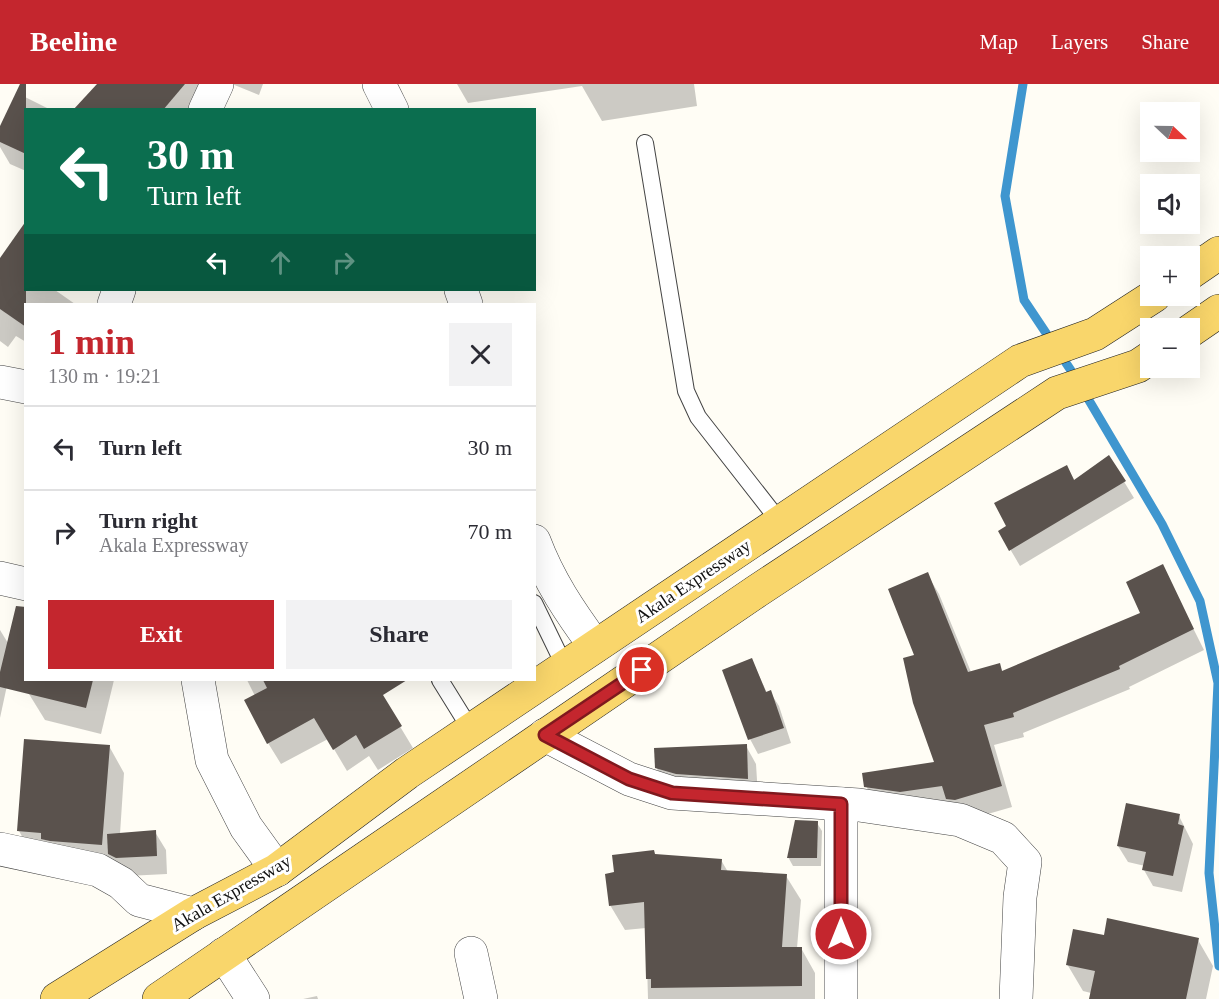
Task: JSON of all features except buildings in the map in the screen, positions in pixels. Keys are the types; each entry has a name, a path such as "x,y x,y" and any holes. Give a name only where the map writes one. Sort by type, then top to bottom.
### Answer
{"main road":[{"path":"1200,266 1219,253"},
{"name":"Akala Expressway","path":"536,680 565,667 1020,361 1095,334 1140,305"},
{"path":"1200,324 1219,311"},
{"path":"159,999 757,591 1057,393 1140,363"},
{"name":"Akala Expressway","path":"57,999 193,914 277,870 407,773 471,730 521,687"}],"street":[{"path":"206,108 217,84"},
{"path":"379,84 391,108"},
{"path":"0,382 24,387"},
{"path":"536,546 546,571 563,602 596,646"},
{"path":"0,578 24,584"},
{"path":"198,681 212,760 246,827 277,870"},
{"path":"545,735 629,779 672,793 910,811 960,820 1004,838 1025,862 1020,897 1016,999"},
{"path":"841,804 841,999"},
{"path":"0,849 98,870 121,883 138,900 193,914"},
{"path":"224,954 253,999"},
{"path":"471,954 481,999"}],"lane":[{"path":"645,143 687,391 698,417 780,522"},
{"path":"536,607 565,667"},
{"path":"441,681 471,730"}],"waterway":[{"path":"1023,84 1005,196 1024,300 1074,375 1162,524 1200,601 1218,683 1209,873 1219,966"}],"route":[{"path":"642,670 545,735 629,779 672,793 841,804 841,934"}]}
